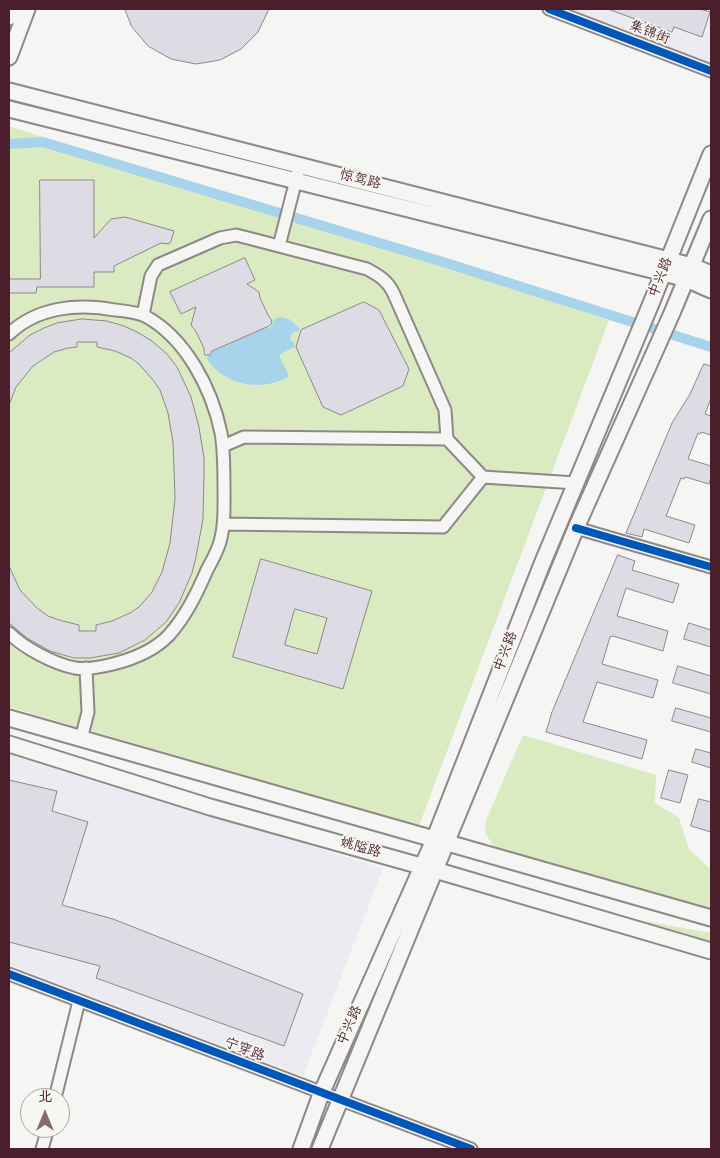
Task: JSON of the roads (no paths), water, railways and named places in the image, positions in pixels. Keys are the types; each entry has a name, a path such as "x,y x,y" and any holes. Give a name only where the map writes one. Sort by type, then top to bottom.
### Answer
{"main road":[{"path":"9,17 12,9"},
{"path":"9,57 27,9"},
{"name":"惊驾路","path":"9,91 689,273 711,274"},
{"name":"惊驾路","path":"9,109 666,267"},
{"name":"中兴路","path":"440,842 542,564 650,306 711,154"},
{"name":"中兴路","path":"301,1149 321,1094 440,842 576,528 672,313 711,219"},
{"name":"惊驾路","path":"689,273 711,290"},
{"name":"姚隘路","path":"9,718 711,918"},
{"name":"姚隘路","path":"9,744 210,807 428,868 711,951"},
{"name":"中兴路","path":"320,1149 428,868"}],"street":[{"name":"集锦街","path":"549,9 711,71"},
{"path":"279,246 298,172"},
{"path":"143,315 151,276 158,265 220,238 236,235 366,269 389,283 445,410 447,439 483,478 576,483"},
{"path":"9,334 33,318 52,310 68,307 104,308 143,315 160,326 176,341 202,379 213,403 223,446 223,524 219,543 193,600 182,618 157,645 134,657 106,666 76,668 36,653 17,642 9,633"},
{"path":"223,446 244,437 447,439"},
{"path":"223,524 443,527 483,478"},
{"path":"576,528 711,567"},
{"path":"81,739 88,712 86,668"},
{"name":"宁穿路","path":"9,974 321,1094 471,1149"},
{"path":"57,1088 79,1001"}],"water":[{"path":"280,317 289,319 299,328 299,331 293,332 291,335 290,339 295,344 294,347 279,355 289,376 267,384 244,384 223,375 207,359 212,354 212,348 216,350 265,327 269,328 273,324 273,320"}],"waterway":[{"path":"9,144 43,142 443,262 711,347"}]}
